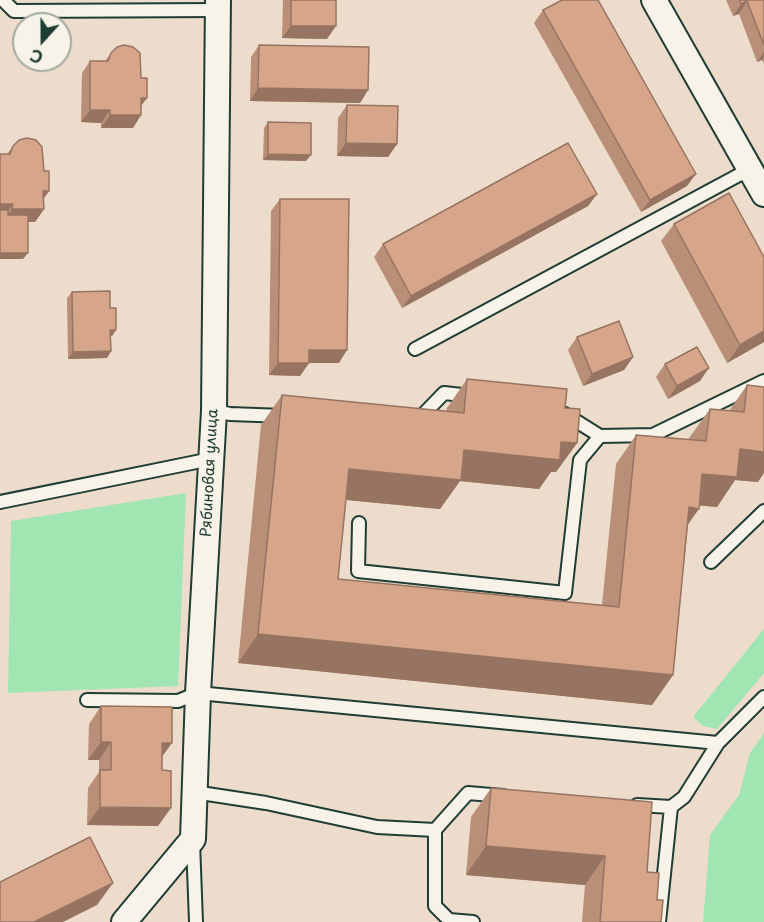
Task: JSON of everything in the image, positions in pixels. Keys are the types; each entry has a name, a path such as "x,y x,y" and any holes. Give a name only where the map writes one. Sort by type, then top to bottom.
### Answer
{"street":[{"path":"654,0 764,194"},
{"name":"Рябиновая улица","path":"193,839 198,693 214,411 218,5"},
{"path":"124,922 193,839"}],"lane":[{"path":"3,0 14,11 218,5"},
{"path":"415,349 750,169"},
{"path":"554,408 600,436 653,435 764,381"},
{"path":"404,421 416,422 444,393 489,397"},
{"path":"214,411 230,414 300,417"},
{"path":"359,523 358,571 565,593 580,460 600,436"},
{"path":"0,502 210,459"},
{"path":"711,562 764,511"},
{"path":"87,700 178,701 198,693 718,744"},
{"path":"623,804 671,807 684,797 718,744 764,697"},
{"path":"194,792 266,803 377,827 435,830"},
{"path":"473,922 449,920 435,906 435,830 468,793 515,796"},
{"path":"658,922 671,807"},
{"path":"193,839 196,922"}],"green space":[{"path":"186,493 178,686 8,693 11,521"},
{"path":"764,629 764,673 717,729 703,726 693,717"},
{"path":"764,733 764,922 703,922 710,835 739,795 750,753"}],"building":[{"path":"291,0 336,0 336,26 291,26"},
{"path":"562,0 598,0 696,174 650,200 543,10"},
{"path":"740,0 764,0 764,45 747,1 741,4"},
{"path":"124,45 133,47 140,53 141,78 147,78 147,98 141,98 141,115 110,115 110,110 90,110 90,61 108,61 111,53 117,47"},
{"path":"259,45 369,47 368,90 258,88"},
{"path":"347,105 398,106 397,144 346,143"},
{"path":"268,122 311,123 311,155 268,154"},
{"path":"27,138 36,140 42,147 44,171 49,171 49,191 43,191 44,209 12,209 13,204 0,204 0,154 10,154 13,146 19,140"},
{"path":"568,143 597,194 411,296 383,244"},
{"path":"729,193 764,257 764,331 740,345 674,224"},
{"path":"280,199 349,199 347,350 309,350 309,363 278,363"},
{"path":"0,210 8,210 8,215 28,215 28,253 0,253"},
{"path":"110,291 110,308 116,308 116,330 110,330 111,351 73,352 72,292"},
{"path":"619,321 633,357 592,374 577,337"},
{"path":"697,347 709,368 677,386 665,364"},
{"path":"467,379 567,389 565,408 580,409 577,443 561,442 560,460 464,450 461,480 349,469 338,579 619,607 636,435 706,441 710,409 744,412 747,385 764,387 764,452 740,449 737,477 702,474 699,509 689,507 673,675 258,634 282,395 464,413"},
{"path":"101,706 172,707 172,743 162,743 162,770 171,771 171,808 100,807 100,770 111,770 111,742 101,742"},
{"path":"491,788 652,802 647,872 659,873 657,900 663,900 661,922 600,922 605,856 486,846"},
{"path":"90,837 113,883 34,922 0,922 0,882"}]}
